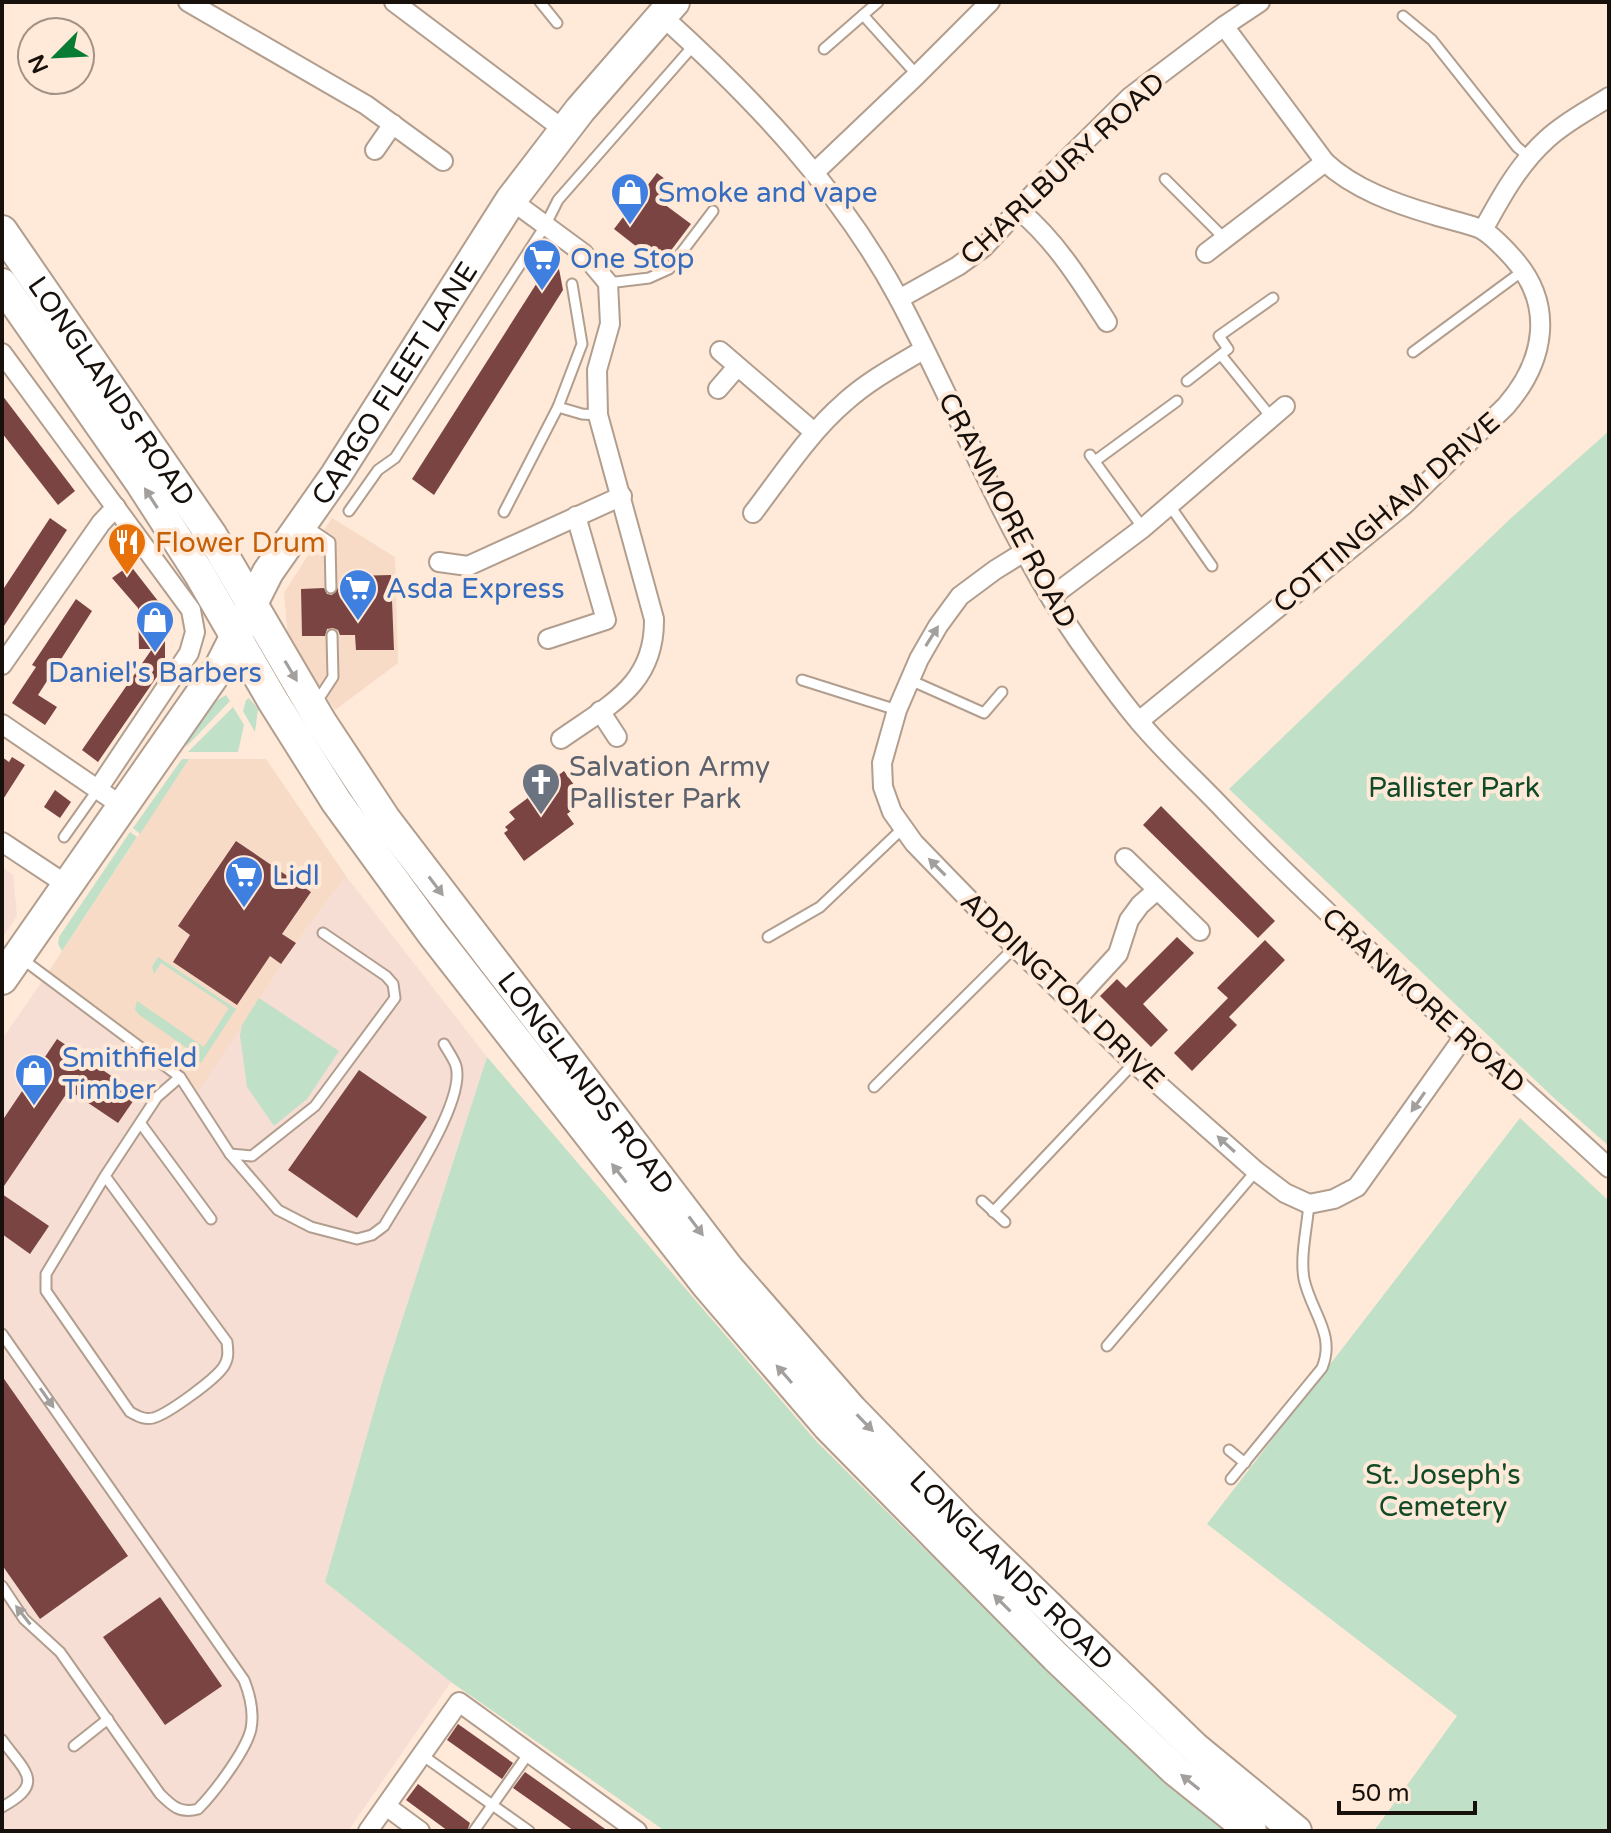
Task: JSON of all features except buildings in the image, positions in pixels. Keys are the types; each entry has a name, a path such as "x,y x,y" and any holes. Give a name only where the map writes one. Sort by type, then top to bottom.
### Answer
{"main road":[{"name":"CARGO FLEET LANE","path":"10,968 221,665 268,572 376,415 511,200 564,130 668,9"},
{"name":"LONGLANDS ROAD","path":"2,231 194,510 312,707 385,819 719,1256 841,1397 964,1525 1195,1748 1296,1831"},
{"name":"LONGLANDS ROAD","path":"2,284 141,483 336,801 432,933 707,1285 828,1426 968,1569 1175,1770 1251,1831"}],"street":[{"path":"188,2 366,105 443,161"},
{"path":"814,173 990,2"},
{"name":"CHARLBURY ROAD","path":"899,299 958,266 984,247 1130,97 1260,2"},
{"path":"404,4 564,130"},
{"name":"CRANMORE ROAD","path":"668,9 694,45 769,120 854,227 899,299 1024,552 1077,639 1139,721 1257,844 1463,1038 1609,1168"},
{"name":"COTTINGHAM DRIVE","path":"1139,721 1404,505 1506,406 1519,391 1535,359 1542,324 1537,297 1524,270 1483,230 1378,195 1339,175 1325,162 1224,26"},
{"path":"1483,230 1529,157 1547,139 1607,103"},
{"path":"375,150 393,124"},
{"path":"1206,253 1325,162"},
{"path":"511,200 583,253 608,283 610,324 597,370 598,415 654,619 655,641 642,674 600,711 561,739"},
{"path":"1020,211 1038,226 1077,276 1107,322"},
{"path":"753,513 814,432 845,401 923,350"},
{"path":"720,351 814,432"},
{"path":"2,353 191,610 195,632 189,653 98,789"},
{"path":"718,389 737,367"},
{"path":"1051,597 1170,506 1278,412"},
{"path":"439,562 468,566 622,496"},
{"path":"2,665 101,523 116,507"},
{"path":"548,639 606,620 576,516"},
{"name":"ADDINGTON DRIVE","path":"1024,552 960,596 927,643 897,710 884,751 881,774 892,812 902,829 1015,947 1134,1063 1256,1171 1285,1193 1309,1204"},
{"path":"600,711 617,737"},
{"path":"2,724 122,806"},
{"path":"2,842 67,885"},
{"path":"1125,858 1200,931"},
{"path":"1073,1003 1118,954 1129,920 1157,890"},
{"path":"1309,1204 1334,1199 1357,1187 1463,1038"},
{"path":"368,1831 459,1702 637,1831"},
{"path":"386,1806 420,1831"}],"lane":[{"path":"540,2 557,23"},
{"path":"824,49 878,2"},
{"path":"863,15 917,75"},
{"path":"1403,16 1432,40 1517,147 1529,157"},
{"path":"349,511 378,470 395,458 545,226 558,200 694,45"},
{"path":"1165,179 1225,239"},
{"path":"608,283 649,278 669,269 713,211"},
{"path":"1413,352 1524,270"},
{"path":"504,512 558,407 582,344 572,284"},
{"path":"1187,381 1228,349 1219,336 1273,298"},
{"path":"1221,355 1278,412"},
{"path":"1143,528 1092,458 1177,401"},
{"path":"558,407 598,415"},
{"path":"1170,506 1212,566"},
{"path":"302,524 330,542 331,588"},
{"path":"312,707 333,677 332,635"},
{"path":"802,680 897,710"},
{"path":"910,680 984,713 1002,692"},
{"path":"64,837 98,789"},
{"path":"768,937 820,907 902,829"},
{"path":"230,1154 252,1156 315,1106 395,998 393,984 386,976 323,933"},
{"path":"874,1087 1015,947"},
{"path":"10,968 180,1077 230,1154 278,1210 293,1220 357,1239 372,1235 384,1226 445,1122 456,1086 457,1068 444,1044"},
{"path":"993,1212 1134,1063"},
{"path":"105,1176 227,1342 226,1364 219,1373 154,1418 143,1419 130,1412 46,1291 46,1274 105,1176 163,1089 180,1077"},
{"path":"141,1124 211,1219"},
{"path":"1107,1346 1256,1171"},
{"path":"982,1201 1005,1222"},
{"path":"1231,1479 1322,1368 1327,1355 1324,1328 1304,1277 1309,1204"},
{"path":"2,1334 244,1680 250,1694 251,1730 241,1750 198,1809 185,1812 160,1794 49,1640 24,1619 2,1586"},
{"path":"1229,1450 1245,1463"},
{"path":"74,1746 108,1719"},
{"path":"2,1740 29,1778 28,1788 22,1796 2,1807"},
{"path":"474,1831 529,1753"},
{"path":"422,1755 529,1831"}],"shaded area":[{"path":"332,518 395,557 398,663 335,710 288,638 284,593"},
{"path":"189,759 266,759 346,876 296,943 199,1092 45,977"},
{"path":"2,867 13,875 17,916 2,938"},
{"path":"346,876 487,1057 383,1379 325,1582 451,1682 348,1831 2,1831 2,1039 45,977 199,1091 296,943"}],"green space":[{"name":"Pallister Park","path":"1609,431 1609,1146 1554,1098 1229,789 1510,519"},
{"path":"226,695 230,701 186,747 200,717"},
{"path":"249,698 258,709 255,732 243,711"},
{"path":"233,707 244,725 238,752 188,752"},
{"path":"182,759 189,759 140,834 133,828"},
{"path":"130,832 137,837 62,951 58,944 59,937"},
{"path":"158,957 236,1009 201,1063 187,1048 138,1014 135,1009 137,1001 204,1047 229,1008 161,963 154,974 152,967"},
{"path":"259,998 339,1051 307,1099 274,1126 247,1087 240,1035 242,1025"},
{"path":"487,1057 816,1441 1050,1674 1237,1831 665,1831 451,1682 325,1582 383,1379"},
{"name":"St. Joseph's Cemetery","path":"1520,1118 1609,1201 1609,1831 1374,1831 1457,1716 1207,1524"}],"place":[{"name":"Smoke and vape","path":"630,226"},
{"name":"One Stop","path":"542,292"},
{"name":"Flower Drum","path":"127,576"},
{"name":"Asda Express","path":"358,622"},
{"name":"Daniel's Barbers","path":"155,654"},
{"name":"Salvation Army Pallister Park","path":"541,816"},
{"name":"Lidl","path":"244,909"},
{"name":"Smithfield Timber","path":"34,1107"}]}
